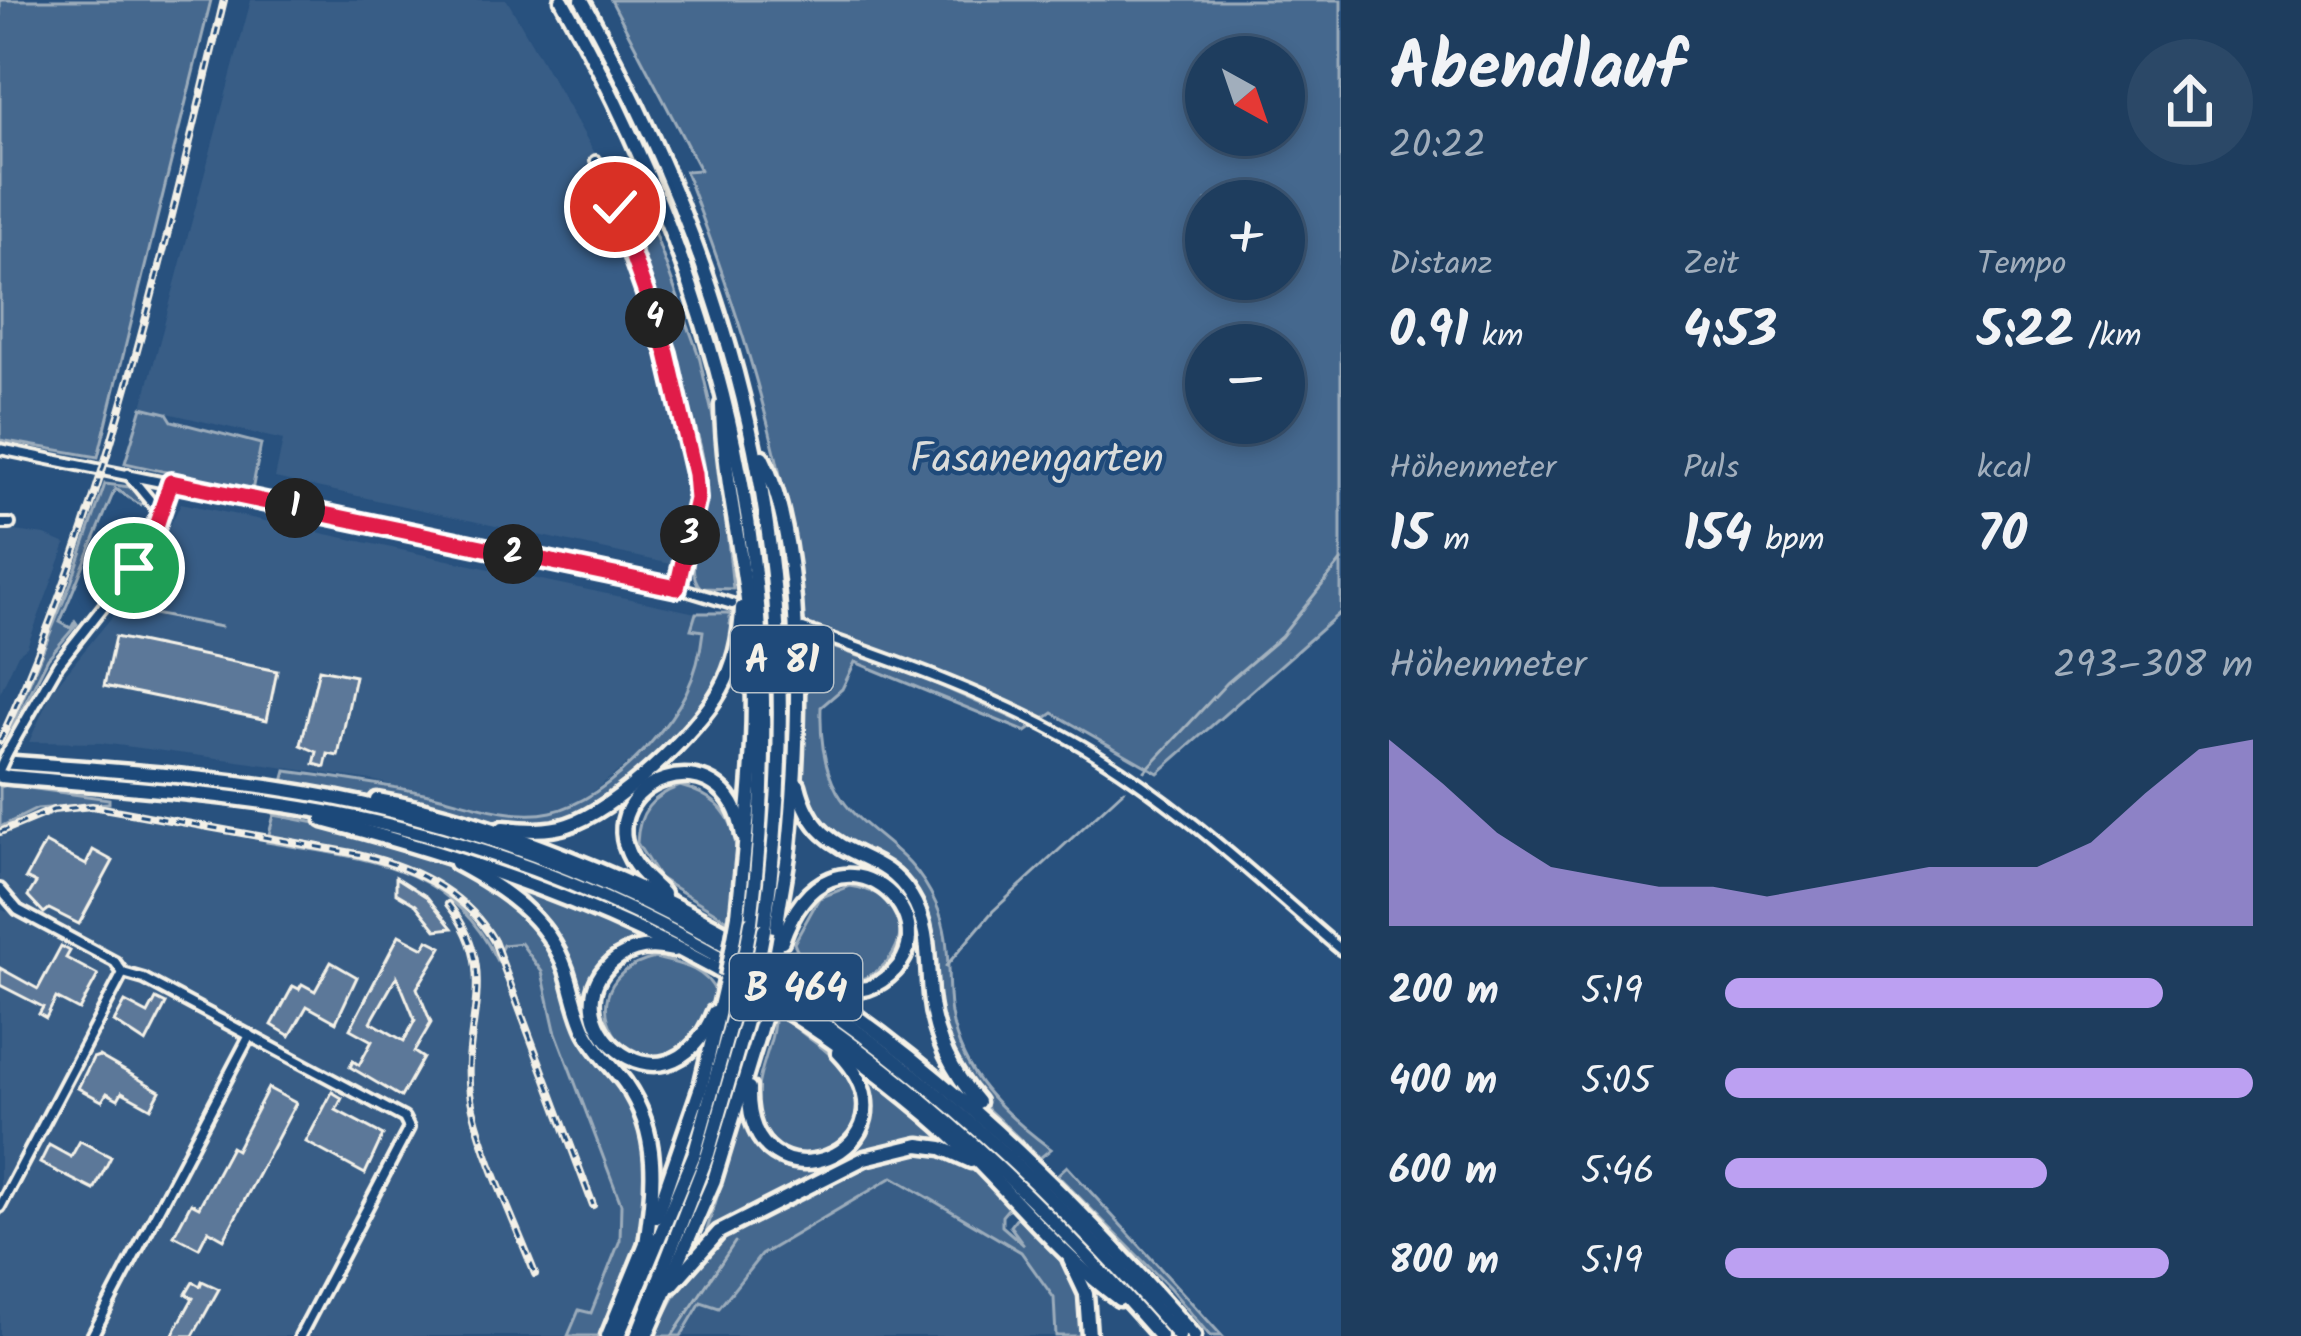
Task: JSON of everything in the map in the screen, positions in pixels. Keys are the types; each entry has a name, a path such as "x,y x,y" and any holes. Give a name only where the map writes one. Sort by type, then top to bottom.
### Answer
{"highway":[{"name":"A 81","path":"562,0 658,195 723,386 748,504 760,601 763,929"},
{"name":"A 81","path":"582,0 683,210 723,323 754,440 776,579 783,699 778,819 763,929 730,994 688,1171 618,1336"},
{"path":"723,386 723,436 744,583 753,698 744,868"},
{"path":"754,440 774,479 788,560 796,771 802,801 820,831 838,848 886,870 913,898 924,926 932,1012 945,1053 967,1090 1010,1140"},
{"path":"484,826 543,830 584,818 610,802 672,746 703,716 726,681 738,644 744,583"},
{"name":"B 464","path":"2,765 188,778 393,803 484,826 673,904 792,970 908,1052 1010,1140 1194,1336"},
{"name":"B 464","path":"2,765 395,826 529,869 652,921 746,972 852,1041 946,1116 1025,1190 1160,1336"},
{"path":"692,954 647,947 613,962 601,977 595,998 597,1025 605,1040 636,1062 659,1064 678,1059 704,1033 763,929 796,771"},
{"path":"672,1285 719,1166 763,1019 776,957 744,868 740,820 726,795 696,776 658,780 634,800 625,838 633,863 673,904"},
{"name":"B 464","path":"316,796 397,813 559,866 668,914 782,978 881,1045 973,1121 1059,1205 1179,1336"},
{"name":"B 464","path":"301,808 313,818 550,889 692,954 821,1033 930,1117 1064,1249 1117,1297 1135,1307"},
{"path":"439,854 514,898 541,925 560,955 586,1033 634,1097 650,1137 655,1181 646,1244"},
{"path":"763,929 808,894 843,875 882,884 896,898 906,917 904,956 890,975 872,987 834,988 792,970"},
{"name":"A 81","path":"641,1336 702,1173 730,994"},
{"path":"608,1336 695,1107 730,994"},
{"path":"748,1073 751,1120 770,1149 797,1162 836,1156 862,1126 865,1096 853,1070 821,1033"},
{"path":"641,1336 672,1285 706,1243 730,1225 884,1150 930,1146 987,1171"},
{"path":"1064,1249 1086,1294 1089,1336"}],"street":[{"path":"596,161 648,293 695,474 697,499 677,588"},
{"path":"0,448 677,588 732,604"},
{"path":"127,473 161,515"},
{"path":"2,765 58,664 143,556 171,482"},
{"path":"803,629 974,692 1083,747 1173,807 1341,950"},
{"path":"0,889 18,910 115,962 123,973 138,976 401,1115 409,1128 299,1336"},
{"path":"0,1207 123,973"},
{"path":"92,1336 250,1035"}],"shaded area":[{"path":"251,0 507,0 600,162 696,430 706,481 703,524 689,568 275,478 283,440 142,407"},
{"path":"181,503 696,613 692,629 703,631 696,674 680,711 641,753 581,801 549,813 508,813 371,780 217,758 101,743 29,742 53,689 146,575"},
{"path":"0,529 45,535 66,544 27,647 18,654 0,693"},
{"path":"76,804 114,805 382,857 440,883 503,945 521,943 542,973 555,1030 621,1204 620,1240 591,1314 579,1310 568,1336 0,1336 0,909 7,912 14,899 0,880 0,829 37,811"},
{"path":"893,1177 1021,1252 1054,1298 1056,1336 681,1336 702,1302 719,1308 761,1255"}],"green space":[{"path":"0,0 211,0 98,457 0,440"},
{"name":"Fasanengarten","path":"611,0 1341,0 1341,612 1158,773 1053,713 1043,720 804,623 775,450 725,281 685,171 700,170"},
{"path":"600,162 632,171 699,356 717,435 733,589 701,588 695,579 694,554 706,482 702,454 669,346"},
{"path":"142,407 167,413 172,421 261,444 252,491 125,463"},
{"path":"105,484 130,487 145,501 140,505 115,489 60,622 71,628 75,621 77,624 48,658 1,751 71,583"},
{"path":"696,613 730,613 730,624 738,626 730,665 702,713 617,794 570,821 513,827 283,782 286,771 407,790 503,812 535,814 565,808 617,776 670,719 697,664 703,631 691,629"},
{"path":"806,638 920,677 1033,727 1026,732 855,662 842,689 821,707 823,750 832,781 846,804 920,876 936,904 946,937 952,1020 968,1064 996,1101 1051,1149 1040,1158 976,1098 944,1042 933,945 913,888 819,824 802,780"},
{"path":"680,786 703,795 730,821 736,857 728,920 659,878 637,843 648,807"},
{"path":"0,787 109,799 109,803 37,809 0,827"},
{"path":"274,815 383,841 458,870 491,889 544,938 574,1012 622,1085 644,1137 648,1166 642,1223 603,1336 568,1336 579,1310 591,1313 620,1240 621,1204 555,1030 542,972 521,943 503,945 496,959 476,927 428,883 369,861 267,842"},
{"path":"850,886 881,896 896,912 900,932 894,951 880,968 861,979 839,981 809,965 794,943 819,898"},
{"path":"518,887 641,940 605,960 584,997 566,951"},
{"path":"655,958 699,973 716,993 693,1036 667,1055 642,1056 621,1043 609,1021 608,996 622,973"},
{"path":"774,1016 790,1023 844,1070 856,1098 854,1122 841,1142 822,1154 799,1156 778,1147 762,1124 757,1095"},
{"path":"863,1074 954,1147 919,1141 882,1147 706,1233 746,1103 754,1135 771,1156 794,1166 819,1166 842,1157 860,1138 868,1111"},
{"path":"917,1149 958,1161 991,1184 1012,1204 1002,1216 1002,1226 1024,1245 1010,1226 1020,1213 1033,1227 1073,1283 1082,1336 1056,1336 1054,1298 1021,1252 893,1177 761,1255 719,1308 701,1302 681,1336 654,1336 688,1274 720,1239 802,1191"},
{"path":"1067,1166 1222,1336 1210,1336 1169,1287 1057,1175"}],"building":[{"path":"115,637 277,671 267,720 104,686"},
{"path":"319,669 355,676 338,756 328,754 325,767 314,764 317,752 301,745"},
{"path":"45,843 86,865 93,850 113,861 79,924 49,909 44,913 28,896 36,883 26,878"},
{"path":"396,877 427,897 452,928 436,930 416,905 396,893"},
{"path":"399,935 424,948 428,940 442,947 417,988 431,1023 414,1052 423,1058 401,1097 350,1067 353,1061 359,1065 372,1041 350,1029","holes":["397,976 415,1020 404,1041 371,1022"]},
{"path":"61,946 70,951 66,958 98,975 79,1010 56,998 46,1018 39,1014 43,1007 0,985 0,968 38,989"},
{"path":"331,962 357,977 336,1022 307,1006 290,1036 272,1025 293,986 299,989 302,984 315,991"},
{"path":"156,999 166,1004 146,1043 114,1022 125,1002 148,1014"},
{"path":"99,1056 160,1091 151,1108 122,1092 118,1099 107,1093 102,1101 78,1088 93,1058"},
{"path":"268,1088 296,1103 224,1239 208,1230 199,1248 174,1235 191,1203 199,1207 231,1147 236,1150"},
{"path":"332,1092 342,1098 336,1110 383,1135 365,1174 306,1142"},
{"path":"80,1141 111,1157 94,1190 40,1163 49,1145 71,1157"},
{"path":"202,1281 219,1289 193,1336 172,1336 193,1298 186,1294 193,1282 200,1286"}],"waterway":[{"path":"1145,771 1227,683 1281,637 1341,561"},
{"path":"153,614 221,627"},
{"path":"946,966 993,911 1124,790"},
{"path":"672,1336 735,1242"}],"tunnel":[{"path":"756,613 799,627"}],"railway":[{"path":"0,741 38,651 103,469 155,283 224,0"},
{"path":"0,832 53,810 92,806 358,854 436,884 468,908 494,941 593,1205"},
{"path":"448,904 474,956 476,1006 469,1056 473,1109 535,1274"}],"route":[{"path":"134,568 151,541 171,482 677,588 697,499 695,474 667,353 615,207"}]}
